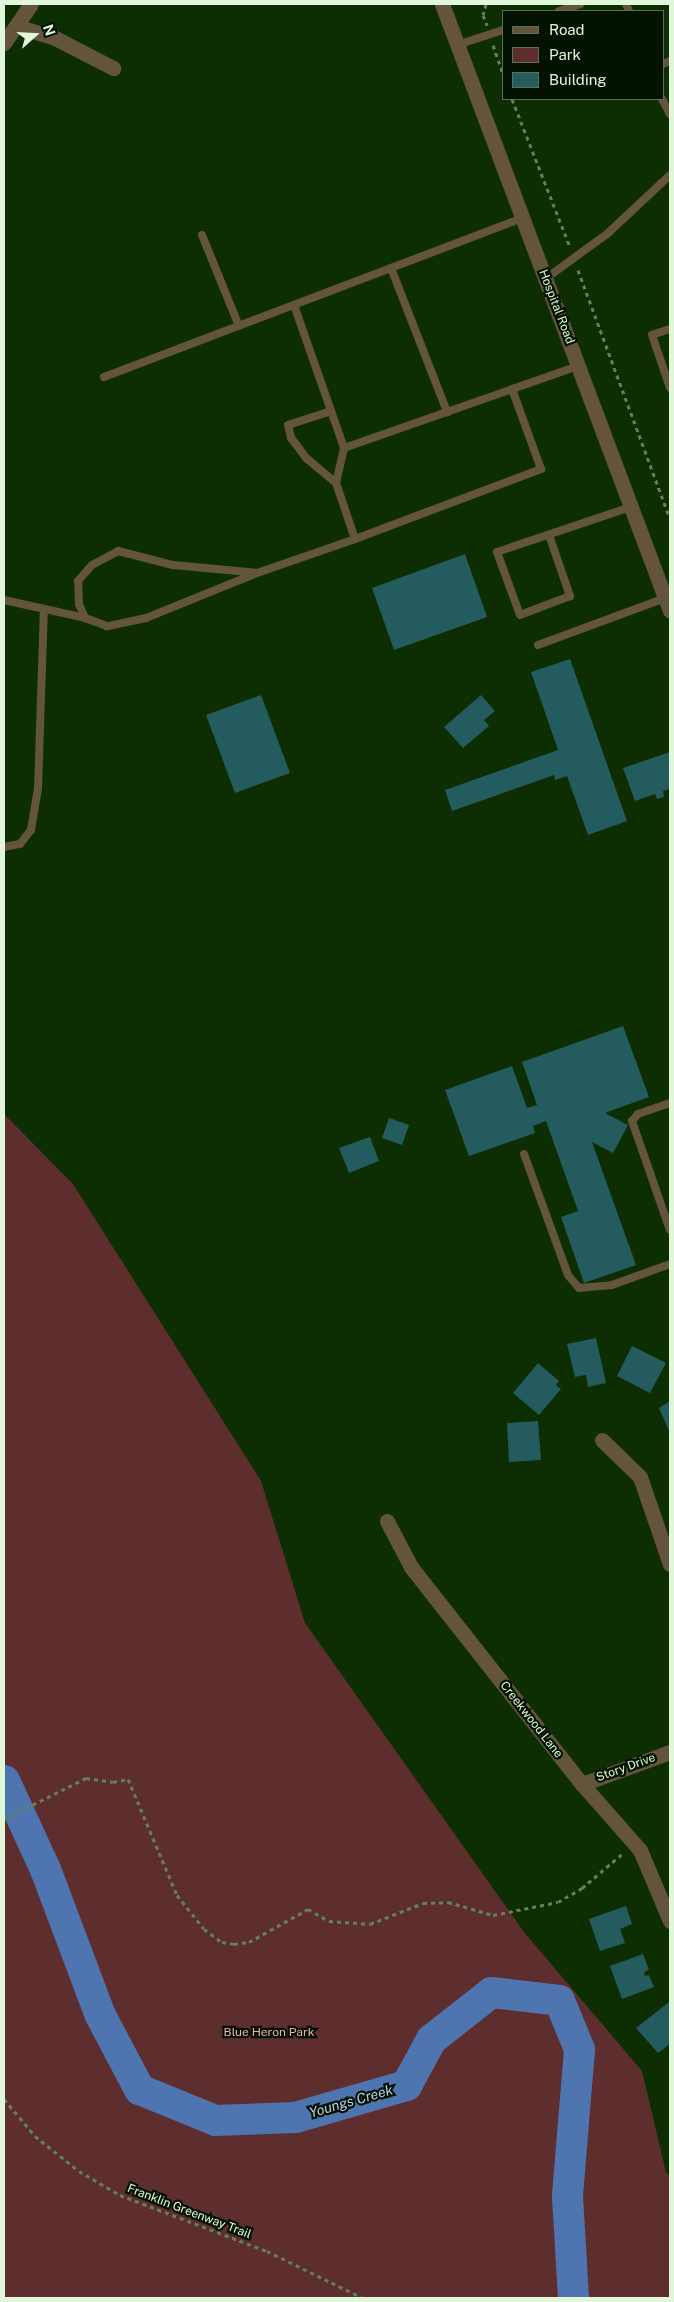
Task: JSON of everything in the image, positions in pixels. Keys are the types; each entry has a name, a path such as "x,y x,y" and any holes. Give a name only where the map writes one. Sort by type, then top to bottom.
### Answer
{"street":[{"path":"4,43 31,4"},
{"name":"Hospital Road","path":"442,4 668,605"},
{"path":"16,26 53,37 113,68"},
{"path":"602,1440 640,1476 670,1564"},
{"name":"Creekwood Lane","path":"387,1521 410,1567 582,1784 634,1844 657,1884 670,1921"},
{"name":"Story Drive","path":"582,1784 670,1752"}],"lane":[{"path":"562,10 582,4"},
{"path":"457,45 502,30"},
{"path":"663,100 670,114"},
{"path":"545,280 575,260 670,175"},
{"path":"104,377 522,218"},
{"path":"202,235 239,326"},
{"path":"391,268 447,412"},
{"path":"294,306 344,447 336,483 355,539"},
{"path":"670,329 652,335 670,388"},
{"path":"344,447 578,366"},
{"path":"4,600 85,618 107,626 146,618 257,573 355,539 541,469 512,389"},
{"path":"331,411 288,425 291,438 306,459 336,483"},
{"path":"548,534 570,596 520,615 497,552 548,534 631,507"},
{"path":"85,618 79,604 78,581 92,564 118,551 173,565 257,573"},
{"path":"538,645 668,605"},
{"path":"4,847 20,844 31,830 38,788 44,610"},
{"path":"670,1103 638,1114 632,1121 670,1230"},
{"path":"524,1154 568,1275 579,1288 612,1285 670,1264"}],"path":[{"path":"512,100 575,260 670,519"},
{"path":"4,1819 40,1803 86,1778 113,1782 128,1779 177,1895 204,1929 222,1942 234,1944 249,1942 308,1909 329,1921 370,1924 423,1904 448,1902 493,1915 558,1902 582,1888 634,1844"},
{"name":"Franklin Greenway Trail","path":"4,2099 35,2136 79,2171 120,2195 267,2251 363,2298"}],"green space":[{"name":"Blue Heron Park","path":"4,1114 73,1184 261,1481 305,1623 524,1932 642,2071 666,2172 670,2177 670,2298 4,2298"}],"building":[{"path":"465,554 487,617 394,650 372,588"},
{"path":"570,659 627,821 588,835 567,776 555,780 554,775 452,811 445,790 558,750 531,672"},
{"path":"261,695 290,773 235,793 206,715"},
{"path":"481,695 495,711 484,720 489,726 463,748 444,727"},
{"path":"670,752 670,789 663,791 664,797 657,799 655,794 635,801 623,768"},
{"path":"623,1026 649,1097 605,1113 628,1125 613,1153 592,1142 636,1265 584,1283 561,1217 578,1211 546,1121 533,1126 535,1133 469,1156 445,1090 512,1066 527,1108 537,1105 522,1062"},
{"path":"389,1118 409,1125 402,1145 382,1138"},
{"path":"370,1137 379,1161 349,1173 339,1148"},
{"path":"596,1338 606,1383 588,1387 586,1375 575,1377 567,1344"},
{"path":"632,1346 666,1363 650,1393 617,1376"},
{"path":"538,1363 559,1381 556,1385 561,1389 539,1415 513,1393"},
{"path":"670,1401 670,1433 659,1408"},
{"path":"538,1421 541,1460 509,1462 507,1423"},
{"path":"626,1906 632,1924 620,1929 625,1943 600,1951 589,1919"},
{"path":"643,1954 649,1970 644,1972 645,1976 649,1975 654,1987 622,1999 610,1966"},
{"path":"669,2002 670,2044 658,2053 636,2028"}],"waterway":[{"name":"Youngs Creek","path":"4,1780 45,1869 100,2015 139,2089 215,2120 295,2117 406,2085 431,2039 491,1992 559,2000 579,2049 567,2196 573,2298"}]}
